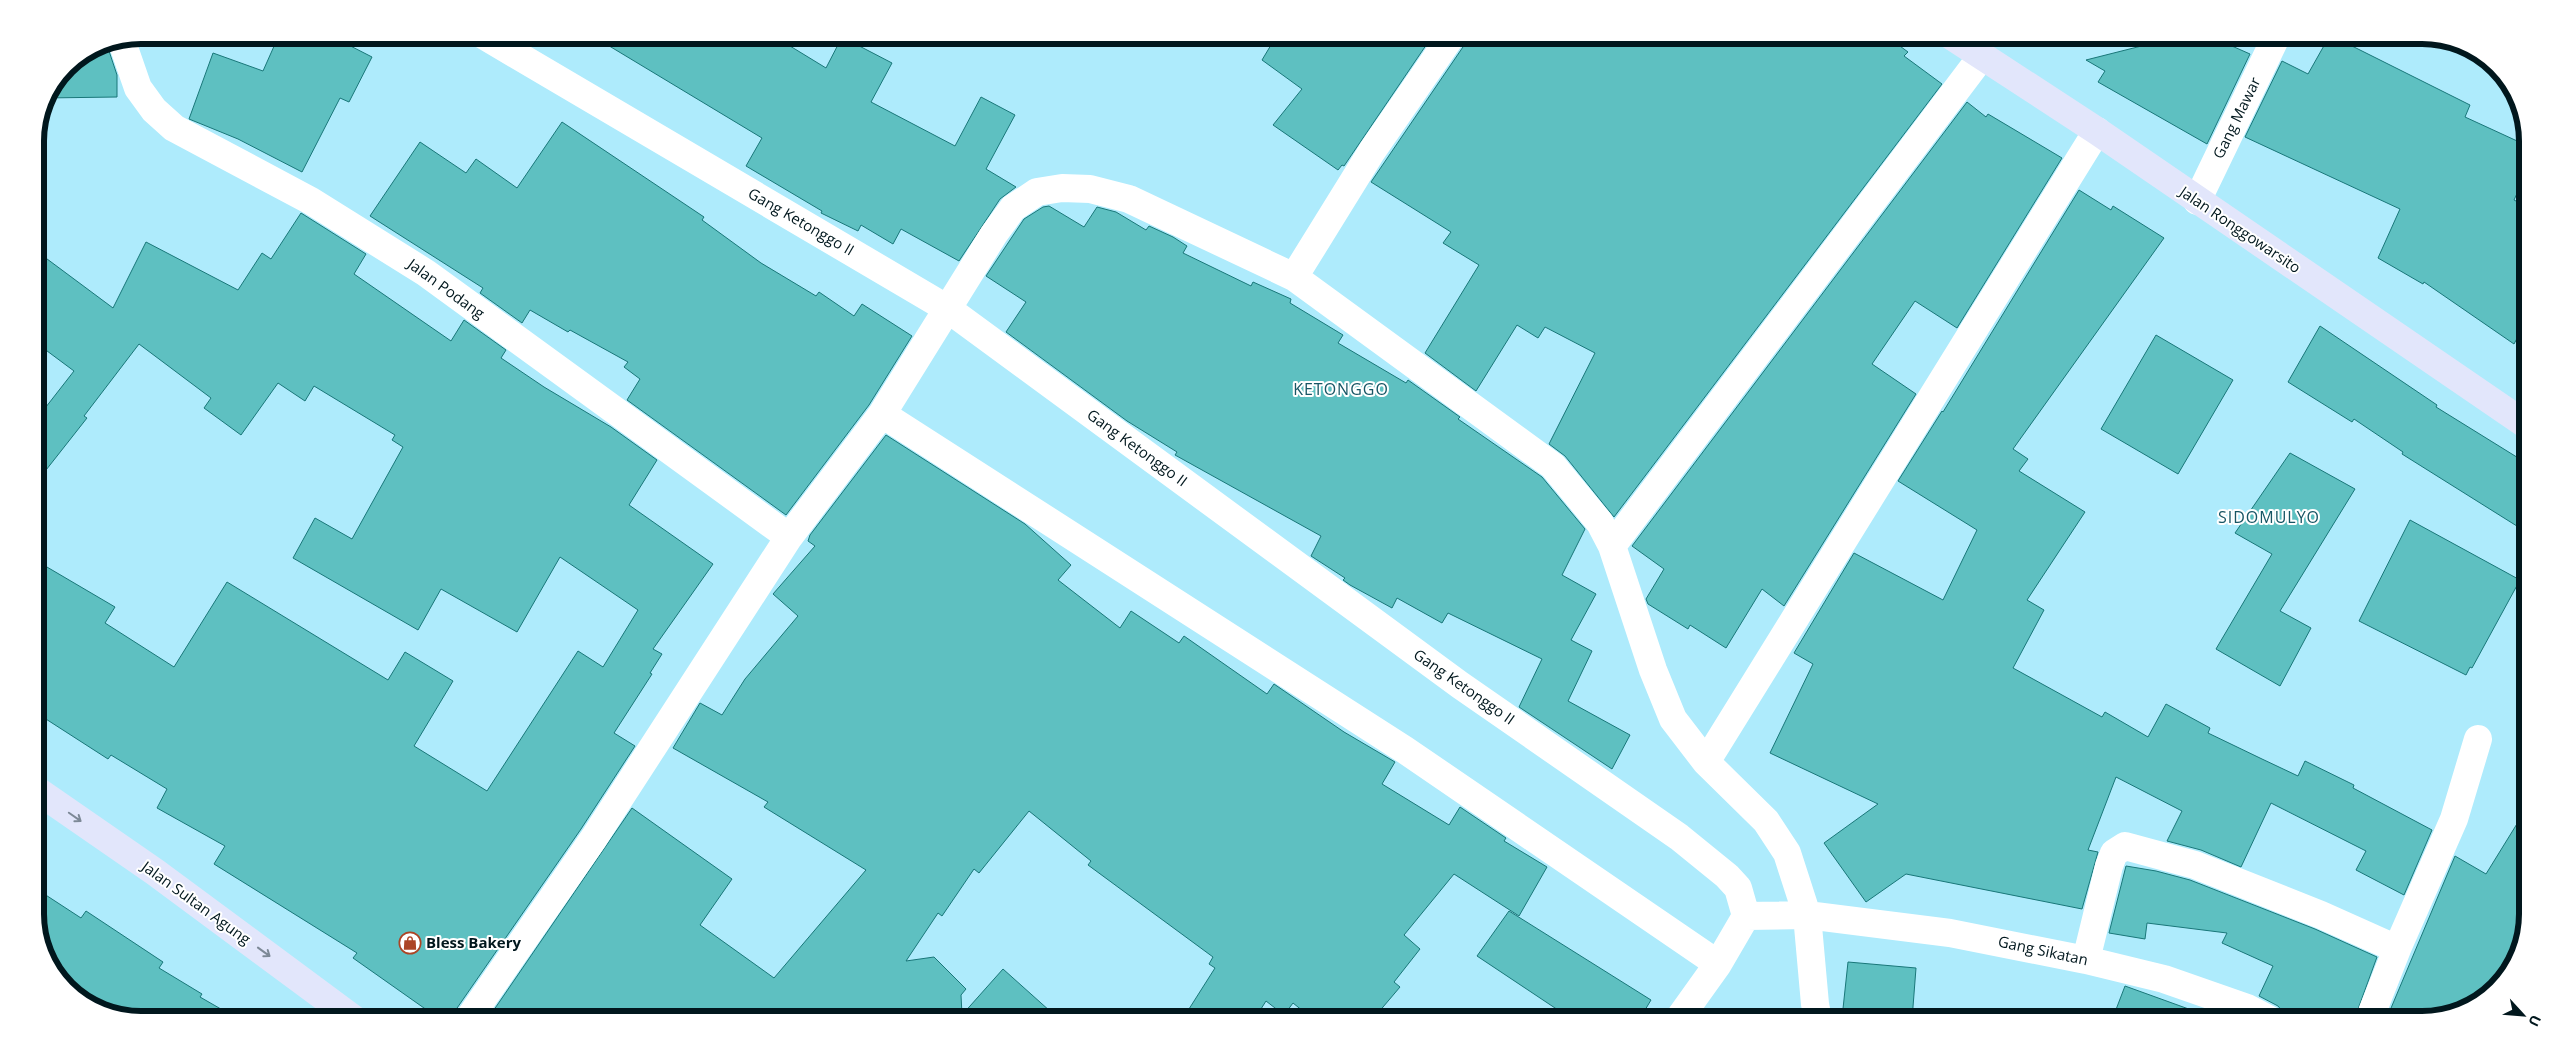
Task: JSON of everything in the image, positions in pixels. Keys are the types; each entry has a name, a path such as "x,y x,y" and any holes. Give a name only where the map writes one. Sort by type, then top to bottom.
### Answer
{"street":[{"name":"Gang Ketonggo II","path":"498,44 948,309 1460,685 1679,838 1728,876 1738,888 1746,916"},
{"path":"1294,277 1372,151 1446,44"},
{"name":"Jalan Ronggowarsito","path":"1964,44 2097,131 2519,420"},
{"name":"Gang Mawar","path":"2197,201 2273,44"},
{"name":"Jalan Podang","path":"123,46 138,88 154,110 174,128 311,201 426,273 789,537"},
{"path":"1612,546 1982,56"},
{"path":"1706,762 2097,131"},
{"path":"474,1011 594,838 789,537 882,414 994,234 1013,208 1037,192 1062,188 1090,189 1129,199 1294,277 1553,466 1600,523 1612,546 1653,670 1673,719 1706,762 1766,821 1787,853 1807,915 1817,1011"},
{"path":"882,414 1405,750 1718,964"},
{"path":"2372,1011 2397,948 2454,819 2478,738"},
{"name":"Jalan Sultan Agung","path":"44,795 155,872 343,1011"},
{"path":"2086,960 2109,866 2114,853 2125,846 2195,865 2321,915 2397,948"},
{"name":"Gang Sikatan","path":"1746,916 1807,915 1950,932 2086,960 2164,979 2253,1011"},
{"path":"1684,1011 1718,964 1746,916"}],"building":[{"path":"275,44 347,44 372,57 349,102 340,98 302,172 238,139 189,119 213,53 263,71"},
{"path":"606,44 787,44 826,68 838,44 855,44 892,63 871,102 955,146 981,97 1015,115 986,169 1016,187 1000,199 959,261 901,229 893,244 861,225 858,231 821,213 822,211 746,166 762,138"},
{"path":"1272,44 1427,44 1344,166 1342,165 1338,170 1273,125 1302,89 1262,60"},
{"path":"1465,44 1897,44 1908,52 1904,56 1942,84 1614,517 1565,456 1549,444 1595,353 1545,327 1538,338 1517,325 1476,391 1425,353 1479,265 1443,243 1451,232 1371,182"},
{"path":"2149,44 2227,44 2250,54 2207,144 2098,82 2105,71 2086,60"},
{"path":"2325,44 2348,44 2470,105 2465,117 2519,142 2519,189 2514,200 2519,202 2519,335 2514,344 2424,282 2423,284 2378,258 2400,209 2245,137 2282,61 2308,74"},
{"path":"108,49 117,75 117,97 54,98 72,72 87,60"},
{"path":"1967,102 1986,117 1988,114 2062,158 1957,328 1915,301 1872,364 1916,394 1784,606 1762,589 1726,648 1690,625 1688,629 1648,604 1646,599 1664,569 1632,546"},
{"path":"562,122 704,217 702,220 761,263 816,296 819,292 854,316 862,304 912,336 869,405 786,515 627,400 640,379 624,367 628,362 570,330 568,332 530,310 522,323 480,293 483,288 370,216 420,142 466,173 476,159 517,188"},
{"path":"2079,190 2111,210 2113,206 2164,238 2013,449 2028,459 2019,471 2085,512 2027,600 2044,610 2013,668 2102,717 2105,712 2148,737 2166,704 2210,728 2208,733 2262,759 2298,776 2305,761 2354,785 2353,788 2432,830 2404,895 2356,870 2366,851 2271,803 2241,867 2201,850 2167,841 2182,811 2116,777 2088,850 2098,852 2082,909 1906,874 1866,902 1824,843 1878,804 1770,753 1813,664 1794,653 1854,553 1943,600 1977,530 1898,481 1943,412"},
{"path":"1049,206 1084,227 1097,207 1116,212 1146,230 1149,226 1173,237 1187,246 1183,253 1251,286 1253,282 1291,299 1290,303 1343,335 1338,343 1406,383 1408,380 1460,417 1458,419 1542,477 1585,529 1562,575 1596,594 1571,640 1592,651 1568,701 1630,735 1612,769 1519,707 1542,659 1448,613 1442,623 1397,598 1392,608 1350,585 1343,580 1345,578 1311,556 1321,536 1175,455 1177,452 1127,421 1006,332 1026,302 986,276 1024,219 1043,207"},
{"path":"301,213 366,254 354,274 451,341 464,320 506,350 501,358 544,387 611,427 657,460 629,505 713,564 653,649 662,654 650,673 652,674 614,733 635,746 581,829 455,1011 428,1011 353,958 357,953 214,864 225,846 157,808 167,789 111,755 108,759 44,718 44,565 115,607 105,623 174,667 227,582 388,680 405,652 453,681 414,746 487,791 578,651 603,667 638,610 560,557 517,632 441,589 418,630 293,558 315,518 352,539 403,447 392,440 395,435 314,386 305,401 278,383 241,435 204,408 211,398 139,344 84,416 87,418 44,473 44,409 74,371 44,349 44,257 113,308 146,242 238,290 262,253 271,259"},
{"path":"2320,326 2437,405 2436,407 2519,458 2519,527 2402,454 2403,452 2354,419 2352,422 2288,382"},
{"path":"2156,335 2233,380 2178,474 2101,429"},
{"path":"886,435 1025,524 1071,565 1058,580 1120,628 1131,611 1179,643 1184,636 1267,694 1274,684 1344,732 1395,762 1382,784 1449,825 1460,807 1506,838 1504,841 1547,867 1519,916 1454,874 1404,935 1420,949 1394,982 1400,987 1380,1011 1303,1011 1293,1003 1287,1011 1279,1011 1266,1001 1260,1011 1188,1011 1215,968 1209,964 1213,957 1088,865 1091,861 1029,811 979,873 974,869 942,916 938,913 906,961 934,957 966,989 961,995 962,1011 493,1011 632,808 732,879 700,925 774,978 866,870 764,807 768,802 673,748 700,703 722,715 745,679 798,616 773,594 815,546 808,541 810,535"},
{"path":"2290,453 2355,489 2280,611 2311,628 2280,686 2216,649 2272,554 2235,533"},
{"path":"2410,520 2519,579 2472,668 2470,667 2466,675 2359,621"},
{"path":"2519,821 2519,921 2512,952 2499,973 2491,983 2476,995 2460,1004 2435,1010 2390,1011 2455,856 2486,874"},
{"path":"2126,866 2156,871 2190,880 2315,929 2377,957 2357,1011 2282,1011 2278,1006 2259,996 2273,966 2222,943 2227,933 2147,923 2145,939 2109,933"},
{"path":"44,894 81,918 86,911 163,962 159,968 202,994 200,997 224,1011 134,1011 115,1008 92,998 72,983 51,952 44,921"},
{"path":"1509,911 1651,1000 1644,1011 1560,1011 1477,956"},
{"path":"1848,962 1916,968 1913,1011 1843,1011"},
{"path":"1003,969 1050,1011 966,1011"},
{"path":"2125,986 2194,1011 2115,1011"}],"place":[{"name":"Bless Bakery","path":"410,943"}],"district":[{"name":"KETONGGO","path":"1341,389"},
{"name":"SIDOMULYO","path":"2269,517"}]}
